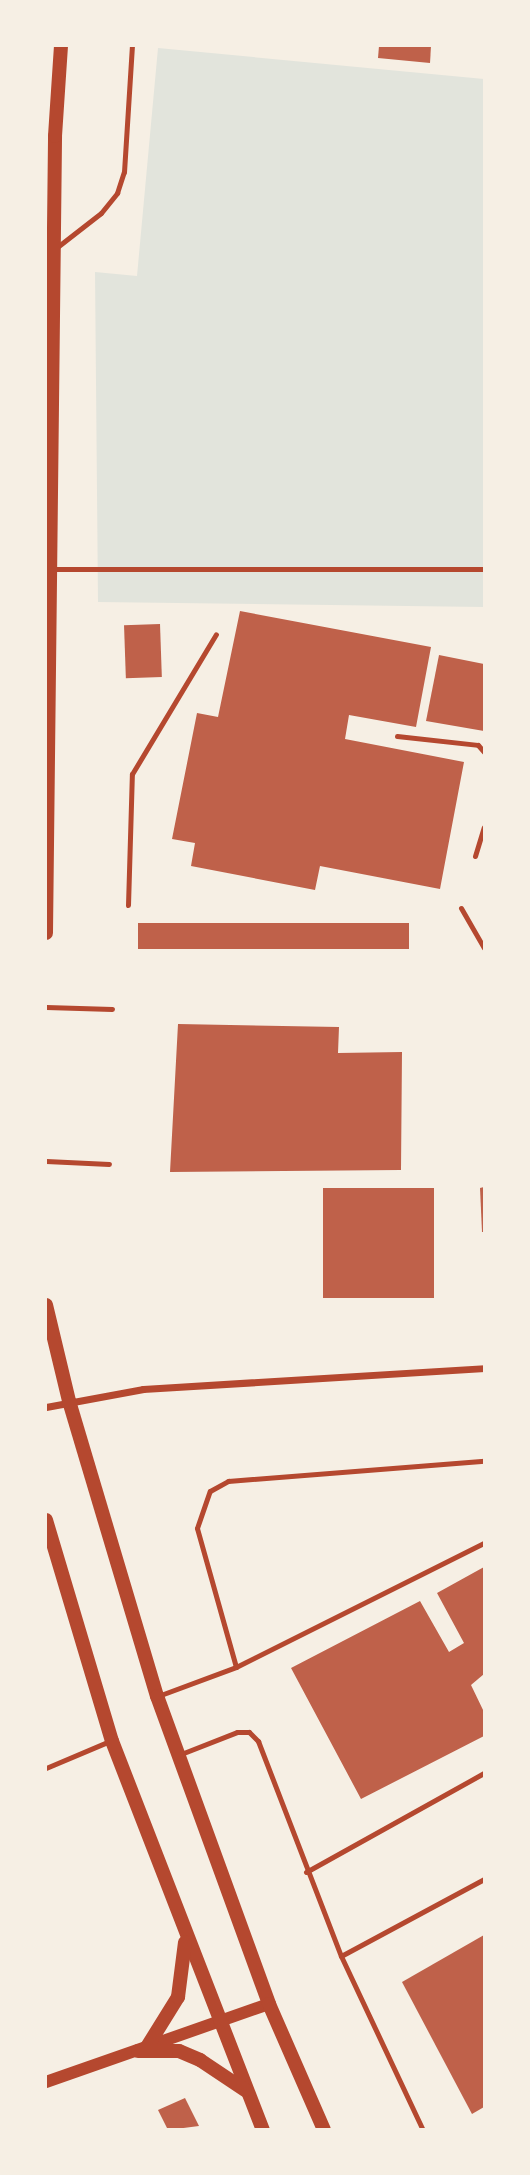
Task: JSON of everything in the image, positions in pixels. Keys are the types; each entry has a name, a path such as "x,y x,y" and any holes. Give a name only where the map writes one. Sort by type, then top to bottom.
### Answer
{"main road":[{"path":"46,933 53,250 61,46"},
{"path":"46,1306 69,1401 157,1696 269,2004 324,2130"},
{"path":"46,1520 112,1741 217,2021 263,2130"},
{"path":"142,2049 178,1997 186,1939"},
{"path":"142,2049 179,2051 200,2060 246,2091"}],"street":[{"path":"46,1407 143,1390 485,1368"},
{"path":"46,2082 269,2004"}],"lane":[{"path":"53,250 101,212 117,193 124,172 132,46"},
{"path":"49,569 485,569"},
{"path":"128,905 132,774 216,634"},
{"path":"397,736 478,745 485,752"},
{"path":"475,856 485,827"},
{"path":"461,908 485,948"},
{"path":"46,1007 112,1009"},
{"path":"46,1161 109,1164"},
{"path":"236,1667 197,1528 210,1491 228,1481 485,1461"},
{"path":"157,1696 236,1667 485,1543"},
{"path":"178,1755 237,1732 249,1732 258,1741 306,1872 341,1956 422,2130"},
{"path":"46,1768 112,1741"},
{"path":"306,1872 485,1773"},
{"path":"341,1956 485,1879"}],"shaded area":[{"path":"158,48 484,79 484,607 98,602 95,272 137,276"}],"building":[{"path":"379,46 431,46 430,63 378,58"},
{"path":"240,611 431,647 416,727 349,715 345,739 464,762 440,889 320,866 315,890 191,866 195,843 172,839 197,713 218,717"},
{"path":"160,624 162,677 126,678 124,625"},
{"path":"439,655 484,664 484,731 426,721"},
{"path":"138,923 409,923 409,949 138,949"},
{"path":"178,1024 339,1027 338,1053 402,1052 401,1170 170,1172"},
{"path":"484,1187 484,1232 482,1232 480,1188"},
{"path":"323,1188 434,1188 434,1298 323,1298"},
{"path":"484,1567 484,1674 471,1685 484,1712 484,1736 361,1799 291,1668 420,1601 449,1652 464,1643 437,1593"},
{"path":"484,1935 484,2107 472,2114 402,1982"},
{"path":"185,2098 199,2126 168,2130 158,2110"}]}
